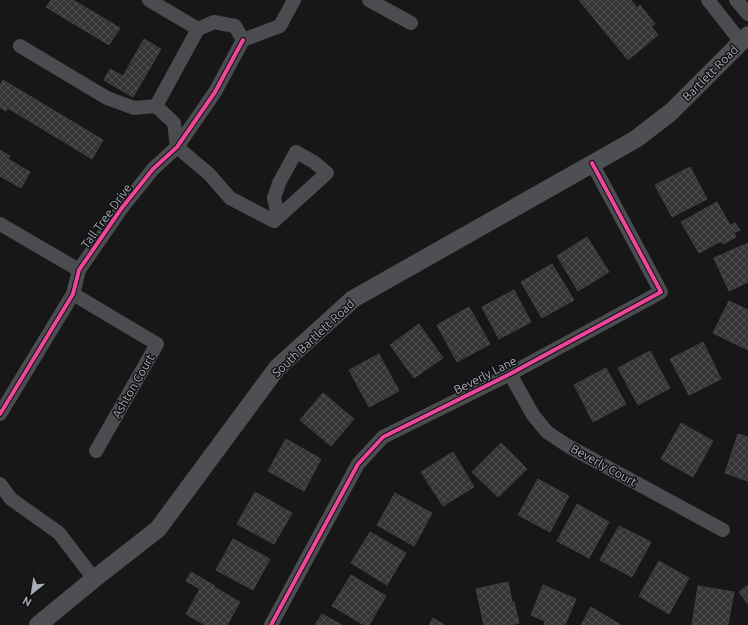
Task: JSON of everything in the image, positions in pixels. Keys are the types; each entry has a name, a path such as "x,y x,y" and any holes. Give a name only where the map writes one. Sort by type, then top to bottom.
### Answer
{"main road":[{"name":"Bartlett Road","path":"671,112 744,38"},
{"name":"South Bartlett Road","path":"38,625 94,579 158,530 277,368 353,300 636,138 671,112"}],"street":[{"path":"149,0 198,29"},
{"path":"156,106 198,29 214,22 234,26 243,40 280,26 294,0"},
{"path":"369,0 411,23"},
{"path":"708,0 744,38"},
{"path":"736,0 748,14"},
{"name":"Tall Tree Drive","path":"0,414 73,294 79,270 121,209 153,169 177,147 216,92 243,40"},
{"path":"20,46 107,98 134,108 156,106 174,122 177,147 209,174 230,198 274,221 278,217"},
{"name":"Beverly Lane","path":"271,625 358,464 383,437 510,374 660,292 592,163"},
{"path":"0,224 79,270"},
{"name":"Ashton Court","path":"73,294 157,344 96,451"},
{"name":"Beverly Court","path":"510,374 533,415 548,432 568,446 723,530"},
{"path":"0,484 11,499 59,533 94,579"}],"building":[{"path":"51,0 73,0 120,28 109,45 46,7"},
{"path":"579,0 631,0 637,8 640,5 655,24 651,26 658,35 628,60"},
{"path":"144,39 161,49 133,97 104,80 110,69 123,76"},
{"path":"3,80 103,140 92,159 8,108 6,111 0,107 0,85"},
{"path":"0,150 10,156 8,159 30,172 21,188 0,176"},
{"path":"690,167 707,199 672,217 655,185"},
{"path":"717,202 730,225 735,223 740,230 734,233 736,237 723,244 721,241 699,253 681,222"},
{"path":"587,237 609,272 578,291 557,256"},
{"path":"748,243 748,282 729,291 714,258"},
{"path":"552,264 574,300 542,318 521,282"},
{"path":"514,290 531,322 499,339 482,307"},
{"path":"729,301 748,310 748,350 713,333"},
{"path":"469,307 490,344 457,362 437,325"},
{"path":"419,324 443,358 414,378 390,345"},
{"path":"703,342 721,379 689,395 670,359"},
{"path":"650,351 670,388 638,405 618,368"},
{"path":"379,354 399,391 369,407 349,370"},
{"path":"606,368 626,404 593,422 574,385"},
{"path":"323,393 354,419 331,446 300,420"},
{"path":"681,423 713,441 693,477 661,459"},
{"path":"738,434 748,437 748,481 725,473"},
{"path":"286,439 321,459 304,491 268,471"},
{"path":"501,443 527,469 498,497 472,472"},
{"path":"453,452 474,487 443,506 421,472"},
{"path":"538,479 569,496 550,532 518,515"},
{"path":"255,492 292,513 274,544 237,524"},
{"path":"395,493 432,513 414,546 377,525"},
{"path":"577,504 609,522 589,558 557,541"},
{"path":"619,526 651,542 632,577 600,560"},
{"path":"370,532 406,553 387,585 351,563"},
{"path":"233,539 270,559 253,590 216,570"},
{"path":"659,561 689,578 669,614 639,596"},
{"path":"191,572 240,602 227,625 205,625 186,614 200,589 186,581"},
{"path":"351,575 386,596 369,625 364,625 332,606"},
{"path":"508,582 512,602 514,602 519,623 511,625 484,625 476,589"},
{"path":"543,585 576,599 565,625 544,625 545,621 531,615"},
{"path":"748,585 748,604 739,592"},
{"path":"698,586 734,592 728,625 692,625"},
{"path":"591,607 621,625 581,625"},
{"path":"322,614 342,625 315,625"},
{"path":"433,618 444,625 429,625"}],"cycle path":[{"path":"0,414 73,294 79,270 121,209 153,169 177,147 215,92 243,40"},
{"path":"271,625 358,464 383,437 510,374 661,292 592,163"}]}
